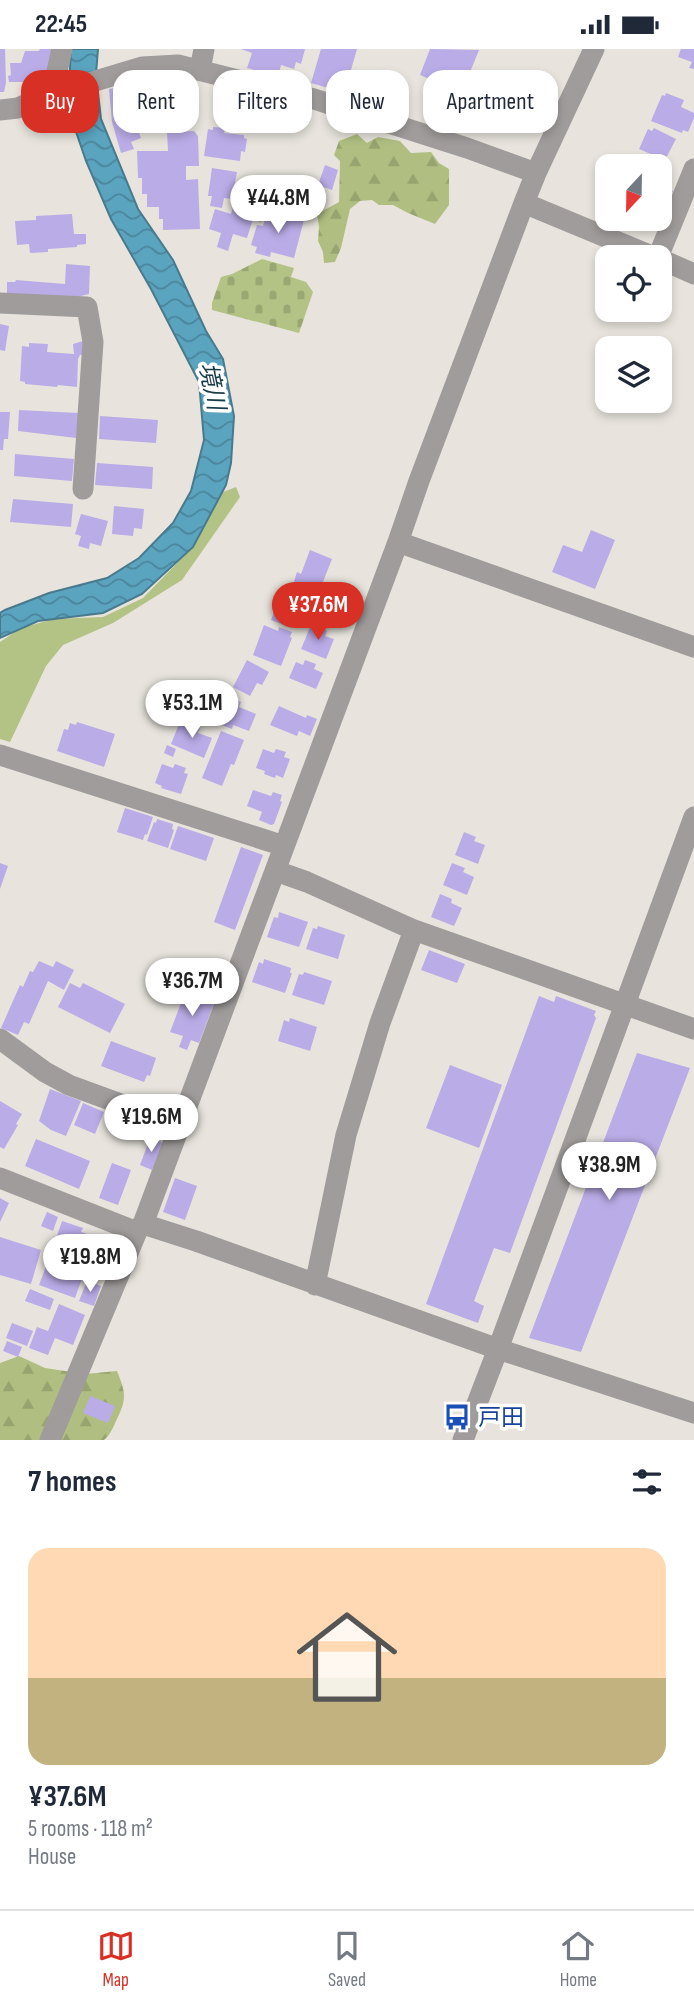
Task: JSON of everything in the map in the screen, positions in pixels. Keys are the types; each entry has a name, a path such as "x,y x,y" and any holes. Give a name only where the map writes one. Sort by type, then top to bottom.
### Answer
{"street":[{"path":"58,70 62,49"},
{"path":"200,71 204,49"},
{"path":"50,1440 181,1126 524,203 594,49"},
{"path":"99,79 142,67 178,65 314,99 536,173"},
{"path":"0,110 21,107"},
{"path":"662,245 694,169"},
{"path":"524,203 626,245"},
{"path":"672,264 694,274"},
{"path":"0,303 87,307 93,342 83,489"},
{"path":"398,542 694,647"},
{"path":"0,755 284,846"},
{"path":"463,1440 694,817"},
{"path":"276,871 414,929 694,1029"},
{"path":"315,1285 346,1135 380,1023 414,929"},
{"path":"0,1039 69,1086 181,1126"},
{"path":"0,1178 140,1228 196,1241 498,1349 694,1413"}],"green space":[{"path":"357,134 367,143 378,137 400,141 411,153 431,152 439,163 449,169 449,205 435,224 393,205 379,205 372,200 360,201 350,209 335,262 324,263 318,241 317,214 339,202 340,161 334,155 339,141"},
{"path":"262,259 294,268 291,277 306,282 313,292 299,333 212,310 221,277"},
{"path":"236,487 240,497 182,580 113,623 63,645 46,666 10,742 0,739 0,642 21,628 54,619 103,617 143,598 186,554 223,492"},
{"path":"19,1356 45,1368 85,1374 117,1371 124,1391 124,1401 110,1434 104,1440 0,1440 0,1363"}],"water":[{"path":"71,49 98,49 96,70 70,70"},
{"name":"境川","path":"99,101 101,119 138,209 173,260 206,331 223,359 234,416 231,463 226,485 193,547 142,594 103,613 38,621 0,638 0,613 5,610 49,593 107,578 139,558 173,523 191,491 204,440 199,382 111,219 76,133 99,133"}],"building":[{"path":"0,49 5,49 4,92 0,92"},
{"path":"55,49 51,70 21,70 21,82 9,82 10,63 21,63 25,51"},
{"path":"241,49 305,49 301,64 296,62 294,69 281,65 280,70 247,68 252,53"},
{"path":"321,49 357,49 351,70 326,70 326,87 312,83"},
{"path":"430,49 479,50 471,70 423,70 423,76 420,75"},
{"path":"681,49 694,49 694,69 689,68 692,62 678,57"},
{"path":"113,88 113,125 112,122 109,89"},
{"path":"666,93 684,100 681,107 694,113 688,132 683,130 682,133 651,121 662,95 665,96"},
{"path":"654,128 676,139 668,154 651,154 639,149 648,129 652,131"},
{"path":"208,129 213,130 213,133 244,135 247,139 245,152 241,151 240,161 204,156"},
{"path":"115,133 139,133 141,138 131,142 134,149 121,153"},
{"path":"167,133 196,133 198,136 199,166 186,166 186,180 198,179 200,229 163,230 159,207 147,207 147,194 142,194 142,178 138,178 137,151 168,151"},
{"path":"325,165 338,170 332,190 318,185"},
{"path":"212,168 237,172 232,199 224,198 222,208 210,206 212,196 208,196"},
{"path":"238,190 268,199 261,222 253,219 247,238 233,234 228,251 217,247 221,233 209,229 215,209 231,214"},
{"path":"268,210 304,220 294,258 271,252 270,257 255,253 257,247 251,245 257,225 263,226"},
{"path":"72,214 74,234 86,234 86,244 30,253 29,244 17,245 15,221 36,220 36,216"},
{"path":"66,264 90,266 89,294 77,297 7,294 7,282 16,280 65,284"},
{"path":"0,324 9,326 5,351 0,350"},
{"path":"83,341 85,354 78,359 77,387 25,384 20,381 22,346 29,347 29,343 48,344 47,352 74,354 73,344"},
{"path":"19,410 79,413 76,438 18,431"},
{"path":"0,412 10,412 8,439 4,439 3,450 0,450"},
{"path":"100,416 158,420 156,443 99,439"},
{"path":"15,454 74,459 72,481 14,476"},
{"path":"97,463 153,467 152,489 95,485"},
{"path":"13,499 73,504 71,527 10,522"},
{"path":"114,506 144,509 142,529 134,528 133,536 112,534"},
{"path":"81,514 108,521 101,546 90,543 89,549 78,546 81,536 75,534"},
{"path":"591,530 615,540 595,589 552,572 563,545 582,552"},
{"path":"310,550 332,559 321,587 318,586 314,596 292,588 297,572 301,574"},
{"path":"324,592 341,600 339,604 348,607 340,628 314,617"},
{"path":"285,597 294,601 292,605 307,611 300,628 271,620 279,600 283,602"},
{"path":"264,625 278,631 279,627 292,632 281,666 253,655"},
{"path":"311,625 327,631 325,636 334,639 326,659 301,649"},
{"path":"247,660 269,672 262,685 257,683 250,696 233,687"},
{"path":"305,660 316,664 314,669 323,673 316,689 289,678 296,662 303,665"},
{"path":"232,699 241,702 239,707 256,714 249,731 233,725 232,729 219,724 227,703"},
{"path":"279,706 306,718 307,715 317,719 310,736 299,731 297,736 270,725"},
{"path":"77,722 115,734 104,767 57,751 64,729 68,730 70,723 76,725"},
{"path":"179,724 190,729 191,725 200,728 198,733 212,738 204,758 171,744"},
{"path":"221,731 244,740 222,786 202,778"},
{"path":"167,745 176,749 173,757 164,753"},
{"path":"263,749 274,753 276,749 286,752 284,757 290,759 283,778 264,774 265,771 256,768"},
{"path":"162,764 173,768 175,764 186,768 184,773 188,774 181,794 161,788 162,786 155,783"},
{"path":"253,790 271,796 273,792 282,795 274,824 259,820 262,812 247,806"},
{"path":"125,808 153,817 143,840 117,832"},
{"path":"157,819 173,824 174,830 168,848 147,841"},
{"path":"178,826 214,838 206,861 170,849"},
{"path":"464,832 476,837 474,841 485,845 478,864 455,855"},
{"path":"241,847 263,855 235,930 214,922"},
{"path":"0,863 8,866 0,889"},
{"path":"452,863 465,868 463,872 474,877 467,895 443,885"},
{"path":"440,894 452,899 451,903 462,908 454,926 431,917"},
{"path":"279,912 308,922 299,947 267,937 274,917 278,918"},
{"path":"318,926 345,935 338,959 306,949 313,928 317,929"},
{"path":"429,950 465,964 457,983 421,970"},
{"path":"264,959 291,968 292,973 285,993 252,982 259,962 263,964"},
{"path":"39,961 53,967 56,961 74,970 64,990 48,981 29,1024 24,1022 18,1035 1,1028 20,985 23,987 30,971 33,972"},
{"path":"304,972 332,981 324,1005 292,995 299,974 303,975"},
{"path":"70,983 80,988 83,983 125,1004 110,1033 58,1007"},
{"path":"186,990 215,1001 199,1043 191,1040 187,1050 179,1047 183,1036 170,1032"},
{"path":"539,996 554,1002 556,996 596,1011 596,1018 510,1253 494,1248 474,1301 484,1306 478,1323 426,1304"},
{"path":"290,1018 317,1027 310,1051 278,1041 284,1020 289,1022"},
{"path":"111,1041 156,1058 150,1076 147,1075 144,1082 101,1066"},
{"path":"637,1053 690,1068 581,1352 529,1338"},
{"path":"450,1065 502,1085 479,1148 426,1128"},
{"path":"50,1089 81,1101 66,1136 39,1121"},
{"path":"0,1101 22,1114 4,1149 0,1147"},
{"path":"83,1103 104,1112 95,1134 74,1125"},
{"path":"150,1138 163,1143 152,1170 140,1165"},
{"path":"36,1139 90,1161 79,1189 25,1166"},
{"path":"112,1163 131,1170 118,1205 99,1198"},
{"path":"175,1178 197,1186 185,1220 163,1212"},
{"path":"0,1198 9,1203 0,1222"},
{"path":"47,1212 58,1217 53,1231 41,1226"},
{"path":"62,1221 83,1228 81,1232 97,1237 88,1260 53,1248"},
{"path":"0,1237 41,1250 31,1284 0,1275"},
{"path":"98,1247 113,1253 106,1270 92,1264"},
{"path":"50,1256 66,1262 64,1266 84,1273 75,1298 39,1285"},
{"path":"87,1281 101,1286 94,1306 79,1301"},
{"path":"30,1289 54,1299 50,1310 25,1301"},
{"path":"59,1304 85,1315 73,1345 55,1338 48,1355 29,1348 37,1327 48,1331"},
{"path":"12,1323 33,1331 27,1346 6,1338"},
{"path":"7,1341 22,1347 18,1357 3,1351"},
{"path":"90,1396 115,1406 108,1423 83,1413"}],"place":[{"name":"戸田","path":"457,1417"}]}
